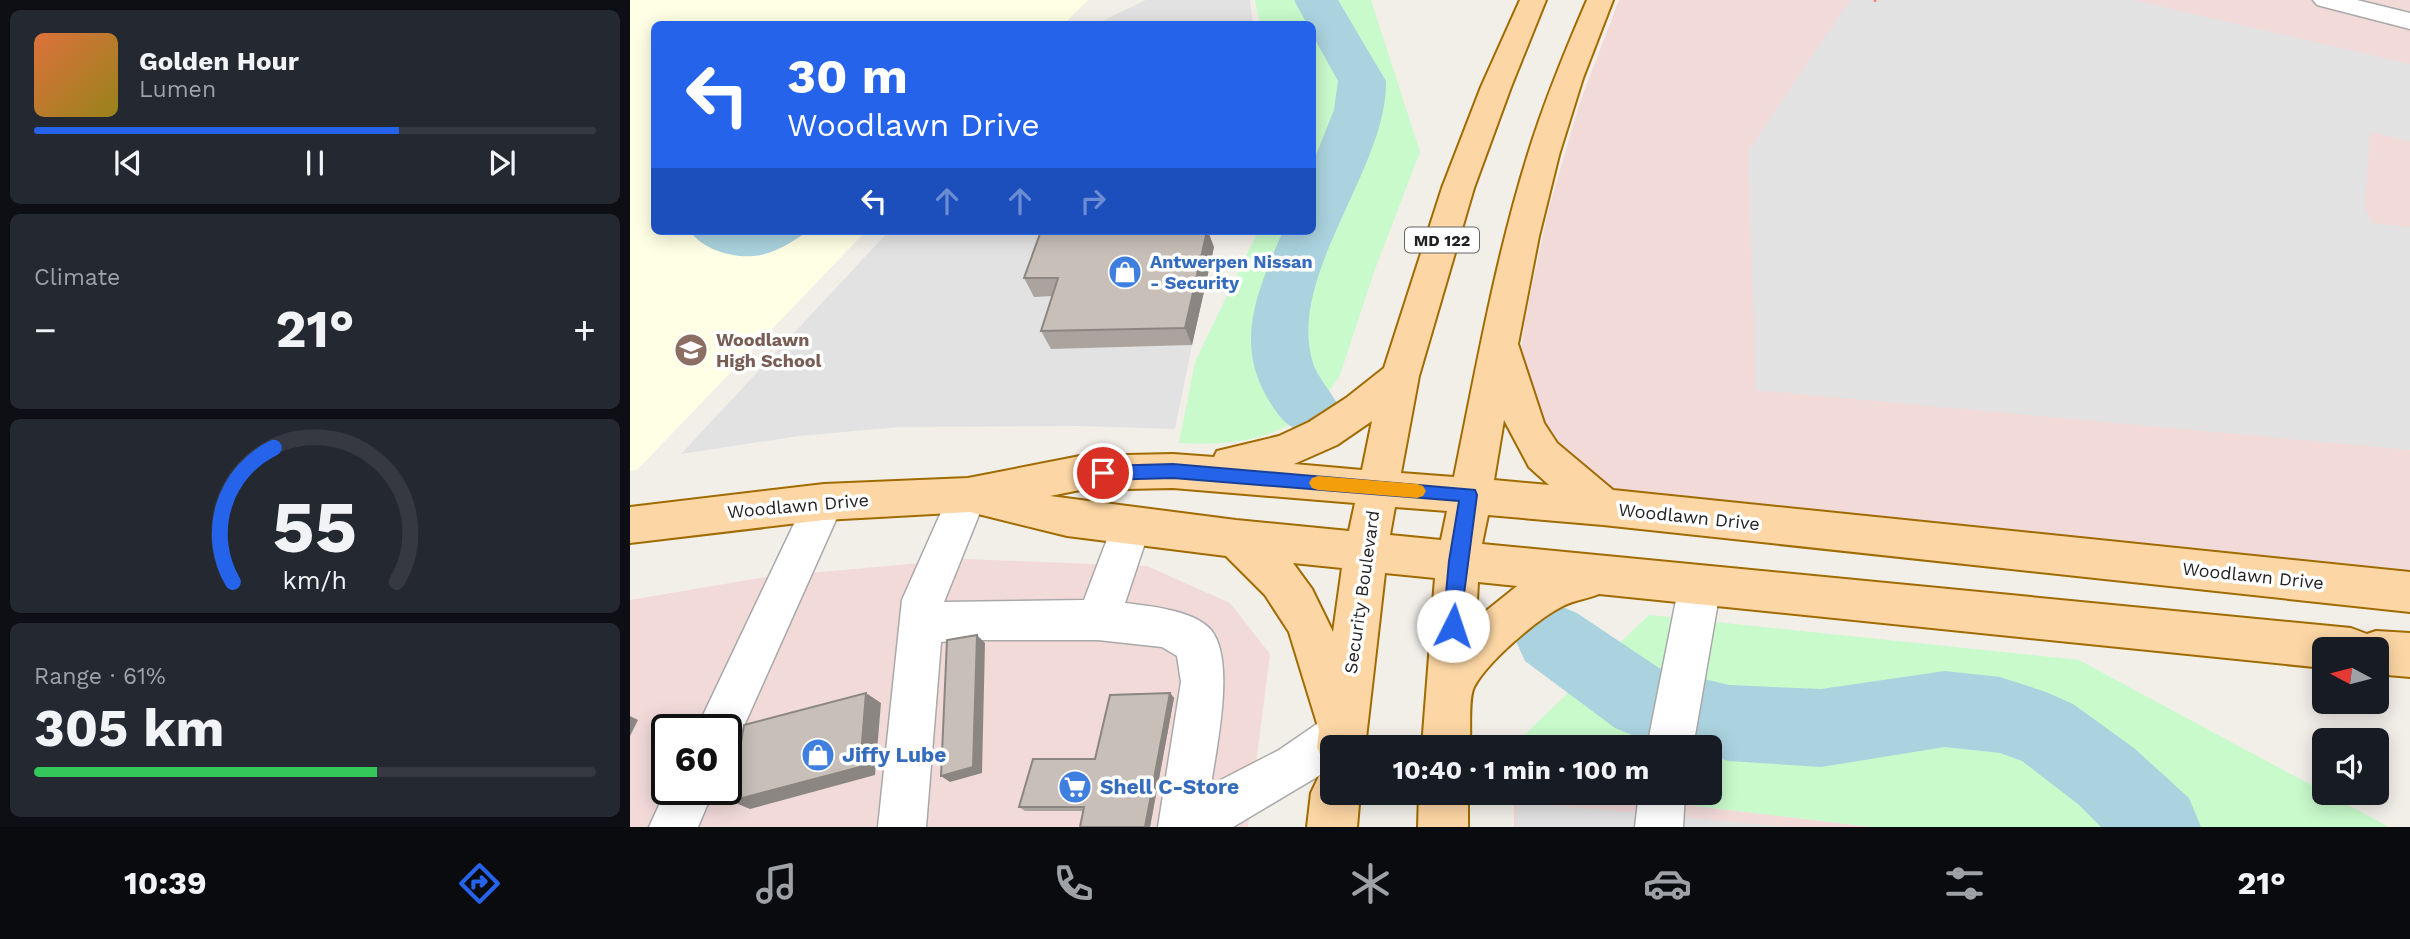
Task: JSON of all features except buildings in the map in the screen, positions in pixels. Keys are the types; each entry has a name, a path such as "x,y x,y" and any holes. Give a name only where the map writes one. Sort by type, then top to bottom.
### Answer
{"main road":[{"name":"Security Boulevard","path":"1343,735 1366,551 1400,376 1458,188 1496,87 1533,0"},
{"path":"1447,735 1458,561 1522,236 1543,155 1568,78 1600,0"},
{"path":"1500,342 1526,428 1543,455 1603,508"},
{"path":"1173,471 1272,457 1303,445 1331,431 1357,413 1400,376"},
{"name":"Woodlawn Drive","path":"630,525 824,502 968,495 1080,473 1173,471 1603,508 2410,592"},
{"name":"Woodlawn Drive","path":"968,495 1067,517 1236,539 2312,645"},
{"path":"1236,539 1285,586 1302,612 1316,640 1341,735"},
{"path":"1450,681 1493,630 1541,595 1566,582 1610,576"},
{"path":"2389,653 2410,655"},
{"path":"1332,827 1335,805"},
{"path":"1443,827 1444,805"}],"street":[{"path":"2326,0 2410,21"},
{"path":"902,827 923,600 968,495"},
{"path":"726,714 824,502"},
{"path":"1098,621 1131,526"},
{"path":"1673,735 1700,585"},
{"path":"920,625 963,620 1098,621 1168,628 1196,644 1203,682 1182,827"},
{"path":"1201,827 1219,807 1320,752"},
{"path":"673,827 683,805"}],"shaded area":[{"name":"Woodlawn High School","path":"630,0 1088,0 1067,21 651,21 651,235 862,235 637,470 630,471"},
{"path":"1146,0 1250,0 1253,21 1102,21"},
{"path":"1619,0 2410,0 2410,577 2107,547 1988,528 1616,491 1600,486 1565,466 1518,374 1525,319 1548,211 1579,105"},
{"path":"1850,0 2133,0 2410,64 2410,142 2370,132 2365,208 2372,223 2410,227 2410,450 1756,390 1748,151"},
{"path":"885,235 1056,235 1034,296 1068,296 1052,349 1192,345 1175,429 1079,426 900,427 799,436 681,454"},
{"path":"964,559 1147,566 1230,603 1270,654 1248,827 630,827 630,600 766,577"},
{"path":"1514,805 1687,805 1872,827 1514,827"},
{"path":"1517,805 1549,805 1787,827 1517,827"}],"green space":[{"path":"1255,0 1371,0 1420,152 1374,272 1340,375 1325,396 1309,412 1270,433 1227,443 1179,443 1195,362 1256,235 1316,235 1316,21 1259,21"},
{"path":"1649,615 2079,660 2312,786 2312,805 2348,805 2389,827 1872,827 1687,805 1722,805 1722,735 1524,735"}],"water":[{"path":"693,235 802,235 775,251 745,256 727,254"}],"waterway":[{"path":"1316,0 1359,73 1362,93 1352,130 1316,216"},
{"path":"1308,235 1292,276 1280,321 1283,364 1292,386 1308,407"},
{"path":"1551,637 1642,702 1729,723 1821,728 1945,709 2000,715 2046,731 2106,776 2160,827"}],"slow traffic":[{"path":"1318,483 1417,491"}],"place":[{"name":"Antwerpen Nissan - Security","path":"1125,272"},
{"name":"Woodlawn High School","path":"691,350"},
{"name":"Jiffy Lube","path":"818,755"},
{"name":"Shell C-Store","path":"1075,787"}],"route":[{"path":"1103,473 1173,471 1469,495 1458,561 1453,626"}]}
